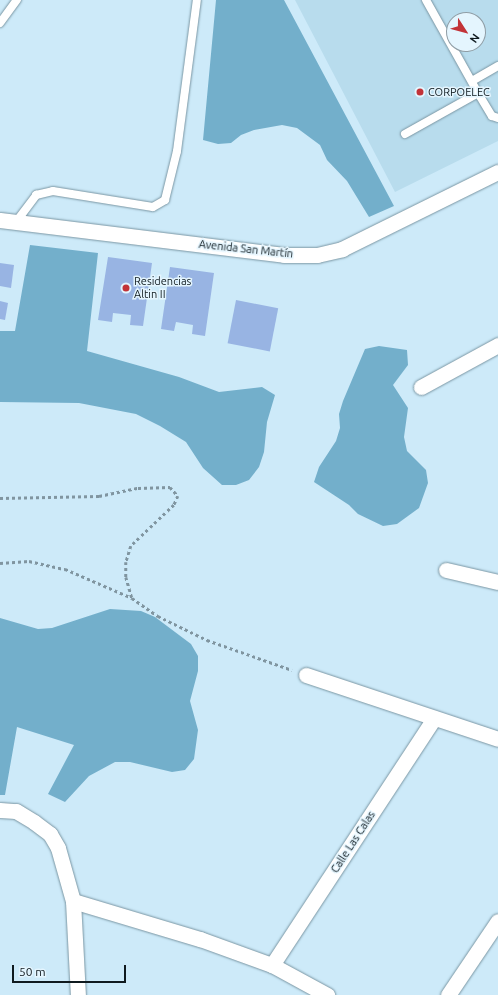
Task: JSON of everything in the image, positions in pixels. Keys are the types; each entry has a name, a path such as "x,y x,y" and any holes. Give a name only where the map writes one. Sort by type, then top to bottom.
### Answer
{"street":[{"name":"Avenida San Martín","path":"0,220 284,255 318,255 342,249 498,172"},
{"path":"421,387 498,345"},
{"path":"446,570 498,582"},
{"path":"306,675 498,739"},
{"name":"Calle Las Calas","path":"272,965 434,718"},
{"path":"0,810 16,811 50,834 58,848 73,901 78,995"},
{"path":"73,901 200,938 272,965 328,995"},
{"path":"448,995 498,921"}],"lane":[{"path":"0,23 17,0"},
{"path":"16,222 36,195 53,191 152,207 165,200 177,151 197,0"},
{"path":"426,0 492,116 498,118"},
{"path":"472,80 498,66"},
{"path":"405,134 478,93"}],"path":[{"path":"0,498 99,496 146,488 170,487 178,496 174,505 131,546 126,562 126,577 132,598"},
{"path":"0,563 29,561 65,569 132,598 158,616 207,640 306,675"}],"shaded area":[{"path":"216,0 284,0 394,206 369,217 347,181 327,160 320,145 297,128 282,125 254,130 241,135 231,143 218,144 203,140"},
{"name":"CORPOELEC","path":"295,0 498,0 498,141 395,192"},
{"path":"30,245 98,253 87,351 179,377 219,392 262,387 275,395 267,422 264,452 259,467 249,480 236,485 222,485 203,468 186,442 160,426 136,414 79,403 0,402 0,331 15,331"},
{"path":"379,346 407,350 408,365 393,385 408,408 404,437 407,451 426,470 428,483 419,508 397,524 383,526 358,514 349,505 314,482 319,467 336,441 340,428 339,414 343,401 365,349"},
{"path":"110,609 141,611 155,617 191,644 198,656 198,671 190,701 198,730 194,759 185,770 172,772 130,762 115,762 89,776 65,802 48,794 74,745 17,727 5,795 0,795 0,618 38,629 52,628"}],"building":[{"name":"Residencias Altin II","path":"108,257 152,263 143,326 130,325 131,315 113,313 112,322 98,320"},
{"path":"0,263 14,265 11,288 0,286"},
{"path":"170,267 214,273 205,336 192,334 193,325 176,322 174,331 161,329"},
{"path":"236,300 278,308 270,351 228,343"},
{"path":"0,301 8,303 5,320 0,319"}],"place":[{"name":"CORPOELEC","path":"420,92"},
{"name":"Residencias Altin II","path":"126,288"}]}
